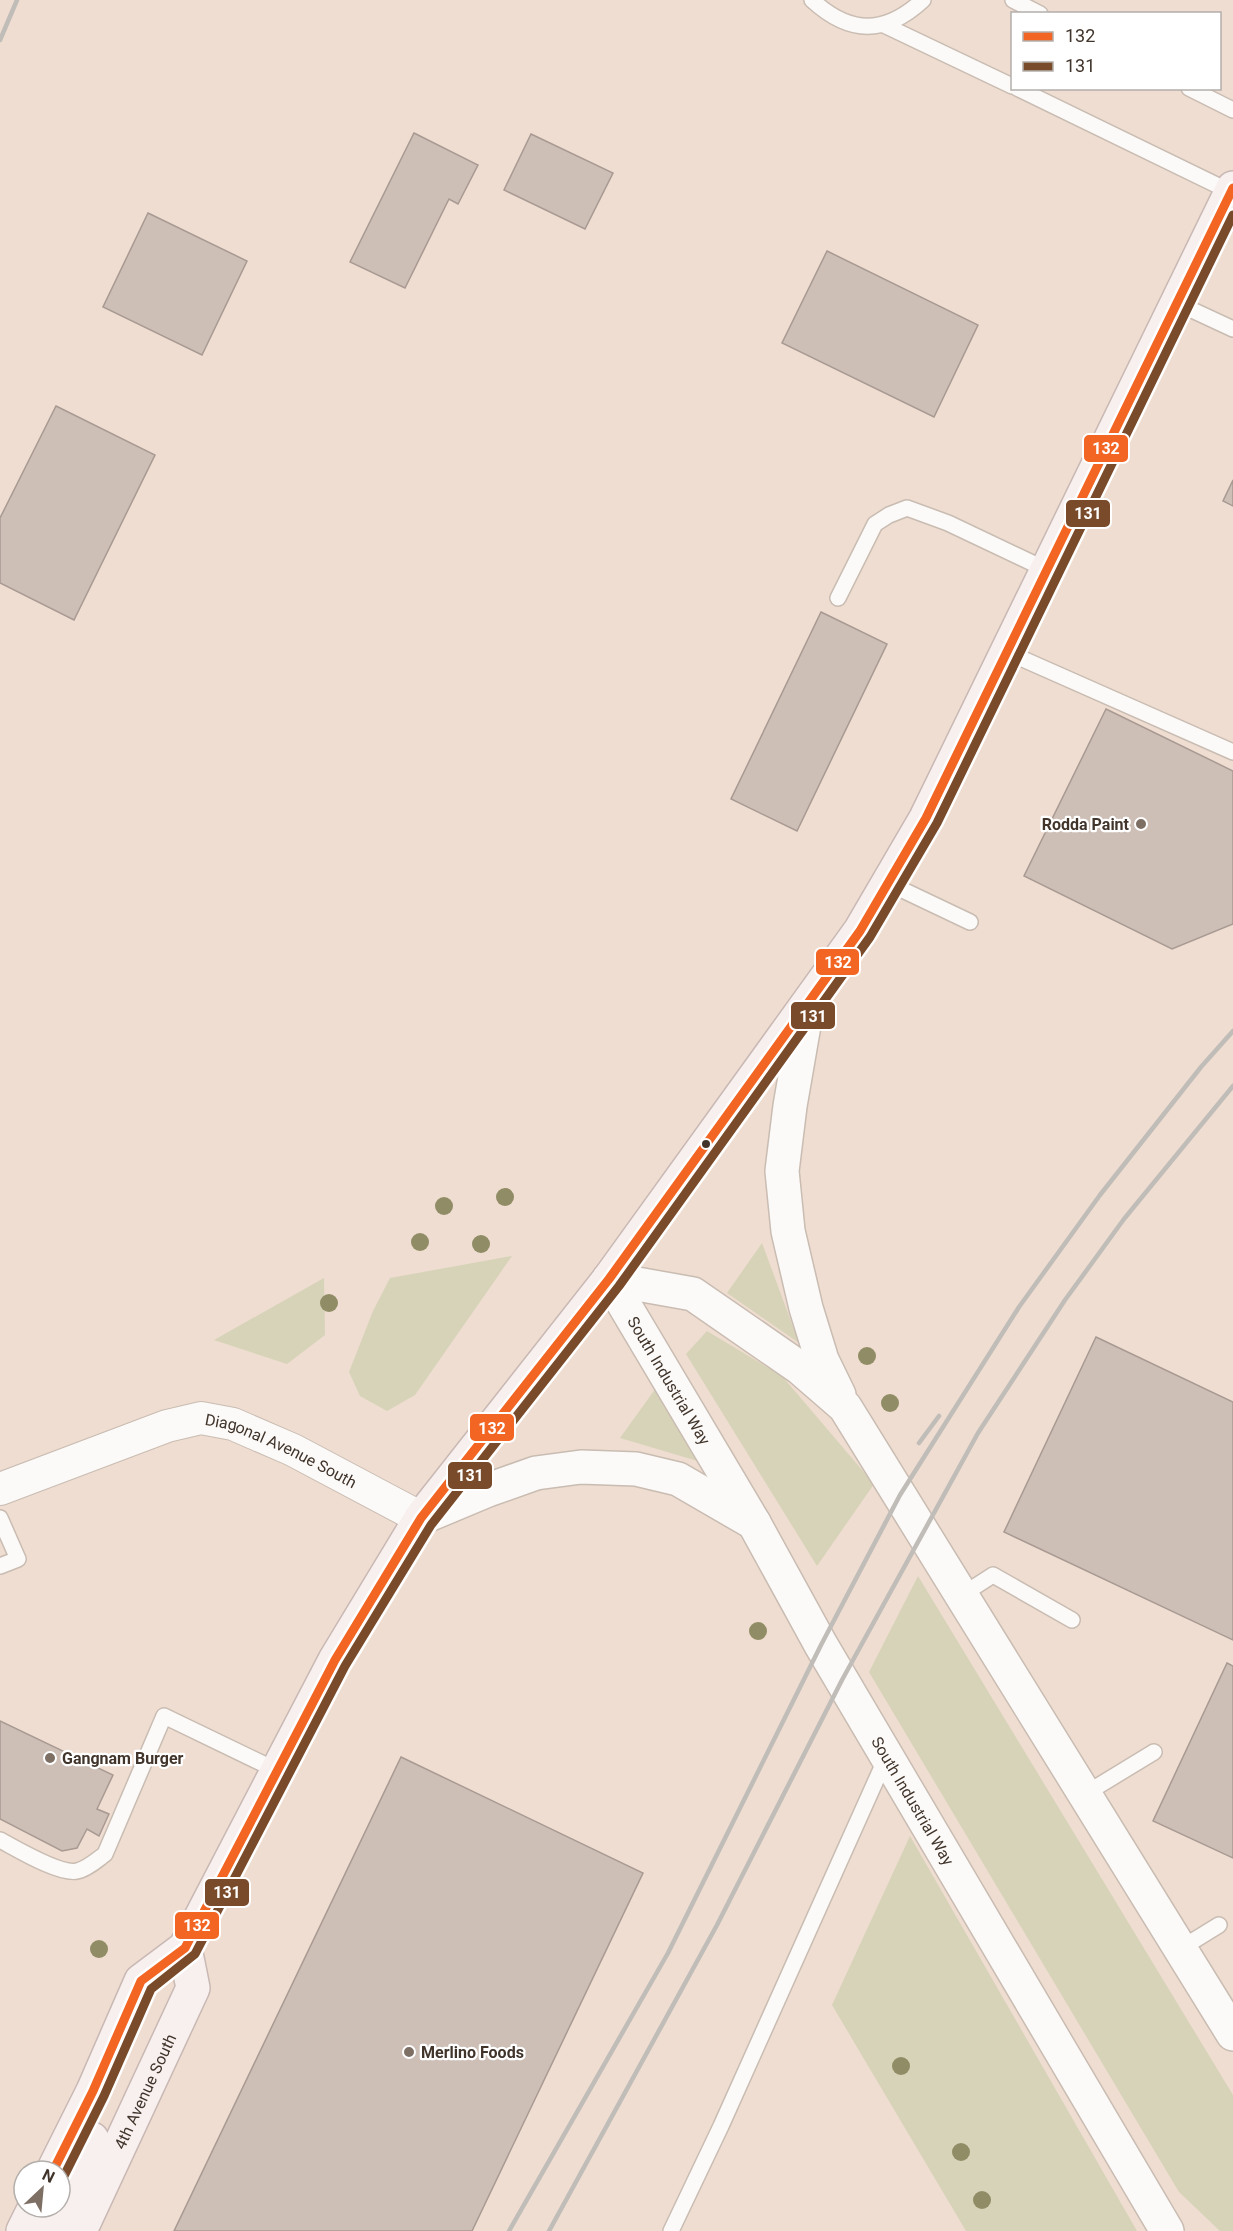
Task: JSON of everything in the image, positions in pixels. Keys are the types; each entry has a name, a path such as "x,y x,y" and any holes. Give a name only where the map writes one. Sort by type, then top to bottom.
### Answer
{"main road":[{"path":"59,2159 93,2091 141,1981 185,1948 335,1660 421,1518 609,1279 807,1008 860,931 888,884 926,818 1232,190"},
{"name":"4th Avenue South","path":"80,2231 193,1988 185,1948"},
{"path":"51,2231 102,2115 93,2091"}],"street":[{"path":"807,1008 790,1106 782,1171 788,1230 806,1308 822,1360 845,1407 1233,2034"},
{"path":"609,1279 693,1294 800,1368 845,1407"},
{"name":"South Industrial Way","path":"609,1279 754,1523 887,1756 1168,2228"},
{"name":"Diagonal Avenue South","path":"0,1489 167,1426 201,1418 233,1424 292,1450 421,1518"},
{"path":"421,1518 536,1473 581,1467 636,1469 678,1479 754,1523"}],"lane":[{"path":"812,0 826,14 844,23 864,27 884,25 907,15 923,0"},
{"path":"1013,0 1036,12"},
{"path":"884,25 1011,86"},
{"path":"1021,90 1232,190"},
{"path":"1194,90 1233,110"},
{"path":"1177,303 1233,329"},
{"path":"838,598 875,524 907,508 948,523 1047,570"},
{"path":"1007,652 1233,752"},
{"path":"888,884 970,922"},
{"path":"0,1518 18,1559 0,1566"},
{"path":"962,1595 993,1575 1072,1620"},
{"path":"0,1840 65,1871 79,1871 105,1854 164,1716 278,1771"},
{"path":"1085,1794 1154,1752"},
{"path":"671,2231 721,2127 887,1756"},
{"path":"1180,1949 1218,1925"}],"shaded area":[{"path":"762,1243 799,1343 727,1293"},
{"path":"512,1256 415,1395 387,1411 360,1396 349,1372 373,1311 390,1278"},
{"path":"324,1278 325,1335 287,1364 214,1340"},
{"path":"707,1331 782,1376 874,1484 817,1566 686,1354"},
{"path":"656,1388 701,1462 620,1438"},
{"path":"918,1576 1233,2095 1233,2231 1220,2231 1179,2192 869,1672"},
{"path":"910,1836 1137,2231 966,2231 832,2005"}],"building":[{"path":"414,133 478,165 458,204 449,199 405,288 350,262"},
{"path":"531,134 613,173 585,229 504,190"},
{"path":"148,213 247,261 202,355 103,307"},
{"path":"827,251 978,325 934,417 782,343"},
{"path":"56,406 155,455 74,620 0,583 0,518"},
{"path":"1233,480 1233,506 1223,501"},
{"path":"821,612 887,644 797,831 731,799"},
{"name":"Rodda Paint","path":"1106,709 1233,771 1233,924 1172,949 1024,876"},
{"path":"1096,1337 1233,1402 1233,1640 1004,1532"},
{"path":"1227,1663 1233,1666 1233,1858 1153,1821"},
{"path":"0,1721 113,1775 97,1809 109,1814 99,1836 87,1829 77,1848 62,1851 0,1819"},
{"name":"Merlino Foods","path":"401,1757 643,1873 472,2231 174,2231"}],"railway":[{"path":"0,40 17,0"},
{"path":"509,2231 668,1953 821,1645 900,1495 1019,1307 1100,1195 1201,1067 1233,1031"},
{"path":"549,2231 717,1925 842,1680 978,1433 1065,1300 1124,1219 1233,1086"},
{"path":"919,1443 939,1416"}],"transit line":[{"name":"132","path":"59,2159 93,2091 141,1981 185,1948 335,1660 421,1518 609,1279 860,931 926,818 1233,188"},
{"name":"131","path":"72,2160 104,2096 151,1989 195,1954 345,1666 431,1525 619,1286 870,937 937,823 1233,215"}],"place":[{"name":"Rodda Paint","path":"1141,824"},
{"name":"Gangnam Burger","path":"50,1758"},
{"name":"Merlino Foods","path":"409,2052"}]}
